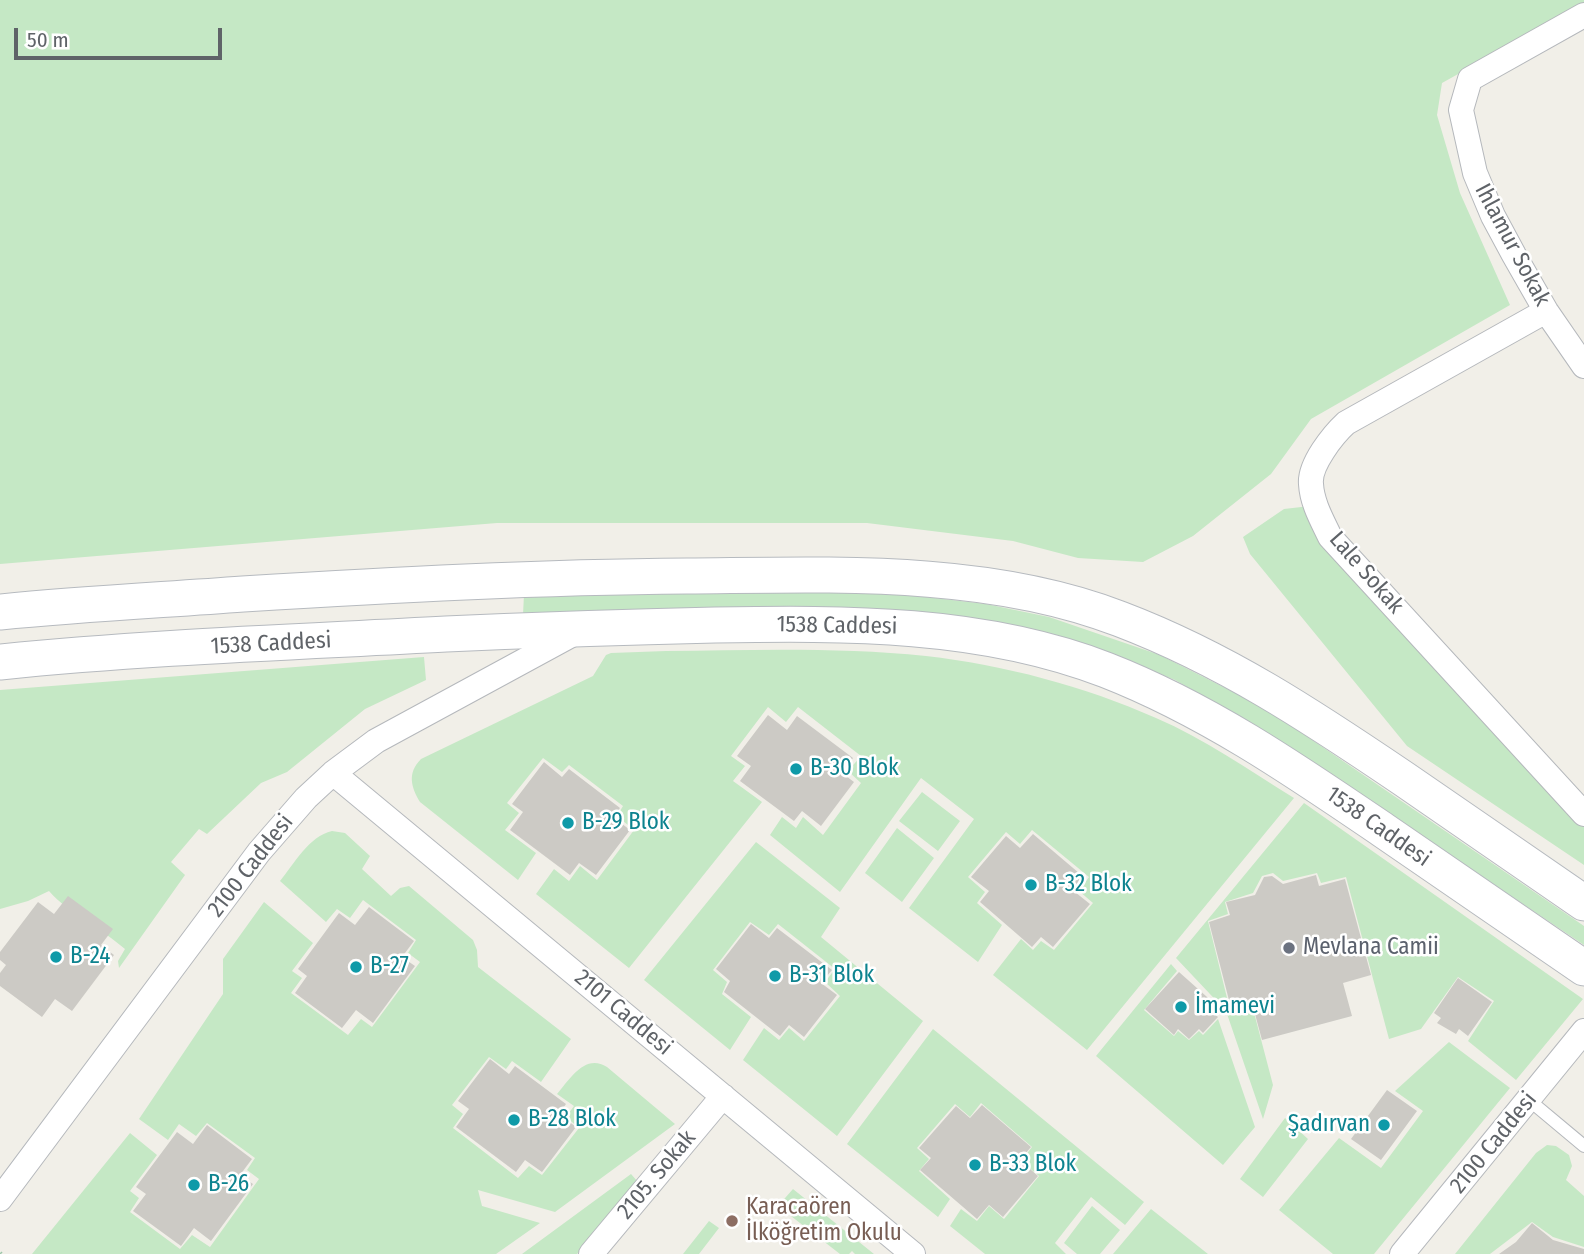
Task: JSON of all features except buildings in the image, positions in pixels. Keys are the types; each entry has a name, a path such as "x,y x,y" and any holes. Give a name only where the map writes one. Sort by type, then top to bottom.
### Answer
{"main road":[{"path":"0,612 319,589 572,576 836,575 956,583 1025,593 1115,617 1223,664 1300,709 1584,903"},
{"name":"1538 Caddesi","path":"0,662 129,652 586,627 768,625 912,628 970,635 1038,649 1101,668 1155,690 1248,741 1311,781 1584,968"}],"street":[{"name":"Ihlamur Sokak","path":"1584,15 1470,79 1461,110 1475,173 1493,216 1546,311 1584,366"},
{"name":"Lale Sokak","path":"1546,311 1346,423 1332,435 1317,461 1310,482 1317,510 1330,537 1584,814"},
{"name":"2100 Caddesi","path":"0,1199 259,852 306,798 333,773 396,729 586,627"},
{"name":"2101 Caddesi","path":"333,773 913,1254"},
{"name":"2100 Caddesi","path":"1402,1254 1584,1031"},
{"name":"2105. Sokak","path":"591,1254 723,1096"}],"lane":[{"path":"1529,1101 1584,1146"}],"green space":[{"path":"0,0 1584,0 1584,4 1442,83 1437,115 1460,193 1510,305 1311,419 1271,474 1193,536 1143,562 1078,558 1013,541 867,523 497,523 0,564"},
{"path":"1310,506 1584,823 1584,865 1407,746 1250,554 1243,537 1284,509"},
{"path":"832,590 986,604 1049,617 1160,655 1267,709 1584,926 1584,945 1269,734 1175,680 1131,662 853,608 672,608 523,615 524,594"},
{"path":"666,651 861,651 926,656 1014,671 1101,696 1174,726 1294,798 1087,1050 993,975 1021,939 1033,950 1041,941 1054,950 1093,903 1079,891 1089,877 1032,830 1020,844 1006,832 968,877 985,892 977,903 1002,925 978,962 909,908 974,819 921,778 840,892 770,835 782,817 796,828 803,817 823,835 861,783 848,771 861,756 798,707 786,722 768,707 731,756 745,766 733,781 762,802 629,968 536,894 554,869 569,881 580,866 597,880 634,830 617,816 623,806 569,765 562,772 543,758 507,803 519,813 505,830 536,853 518,880 420,802 414,791 412,775 421,759 593,676 606,655"},
{"path":"424,657 426,680 365,709 287,772 261,783 207,834 199,829 171,862 185,875 119,968 118,961 125,949 66,907 49,891 28,901 0,909 0,690"},
{"path":"922,792 960,821 938,851 899,821"},
{"path":"1304,803 1583,999 1516,1080 1468,1041 1494,1001 1458,977 1421,1029 1389,1039 1346,877 1321,883 1317,873 1283,881 1273,873 1262,876 1253,893 1225,902 1228,914 1208,921 1230,1010 1252,1005 1273,1085 1263,1119 1226,1011 1176,958"},
{"path":"897,828 934,858 902,902 865,873"},
{"path":"332,831 345,833 370,856 362,869 391,896 400,888 409,886 473,940 477,950 478,967 571,1039 541,1082 512,1061 506,1069 489,1057 452,1105 463,1114 453,1128 518,1178 529,1166 542,1175 579,1128 566,1117 574,1106 557,1094 573,1075 592,1063 607,1067 675,1124 555,1212 478,1190 482,1206 540,1223 496,1254 32,1254 130,1133 157,1155 130,1191 139,1198 130,1212 180,1249 192,1235 210,1247 259,1179 247,1170 255,1158 207,1123 196,1136 179,1124 168,1140 139,1119 223,994 223,959 264,902 313,943 292,971 302,978 291,993 348,1035 361,1019 372,1027 420,962 408,953 416,940 363,900 350,918 337,909 326,922 280,881 309,845"},
{"path":"756,842 840,908 821,937 923,1021 837,1136 743,1060 764,1028 779,1040 789,1028 804,1041 840,996 825,982 835,969 778,924 769,935 750,922 713,970 727,982 722,994 751,1017 730,1050 644,980"},
{"path":"1171,964 1177,971 1144,1010 1174,1036 1178,1031 1189,1040 1199,1031 1203,1035 1218,1019 1255,1127 1223,1165 1096,1056"},
{"path":"933,1029 1144,1202 1125,1225 1091,1197 1055,1243 1066,1254 985,1254 950,1226 961,1209 977,1221 989,1206 1004,1219 1039,1176 1021,1161 1032,1147 981,1103 970,1117 955,1104 917,1148 929,1159 919,1171 950,1199 938,1217 847,1144"},
{"path":"1449,1042 1510,1088 1374,1254 1333,1254 1279,1210 1339,1138 1381,1168 1423,1111 1395,1091"},
{"path":"1285,1118 1308,1139 1263,1197 1240,1179"},
{"path":"1547,1145 1556,1146 1569,1155 1572,1166 1566,1180 1584,1196 1584,1247 1553,1237 1532,1222 1490,1254 1455,1254 1536,1153"},
{"path":"631,1174 638,1182 577,1254 522,1254"},
{"path":"793,1189 874,1254 855,1254 852,1251 849,1254 840,1254 778,1206"},
{"path":"1092,1206 1120,1230 1100,1254 1077,1254 1064,1243"},
{"path":"1151,1209 1208,1254 1113,1254"},
{"path":"709,1221 719,1228 699,1254 683,1254"}],"place":[{"name":"B-30 Blok","path":"796,769"},
{"name":"B-29 Blok","path":"568,823"},
{"name":"B-32 Blok","path":"1031,885"},
{"name":"Mevlana Camii","path":"1289,948"},
{"name":"B-24","path":"56,957"},
{"name":"B-27","path":"356,967"},
{"name":"B-31 Blok","path":"775,976"},
{"name":"İmamevi","path":"1181,1007"},
{"name":"B-28 Blok","path":"514,1120"},
{"name":"Şadırvan","path":"1384,1125"},
{"name":"B-33 Blok","path":"975,1165"},
{"name":"B-26","path":"194,1185"},
{"name":"Karacaören İlköğretim Okulu","path":"732,1221"}]}
